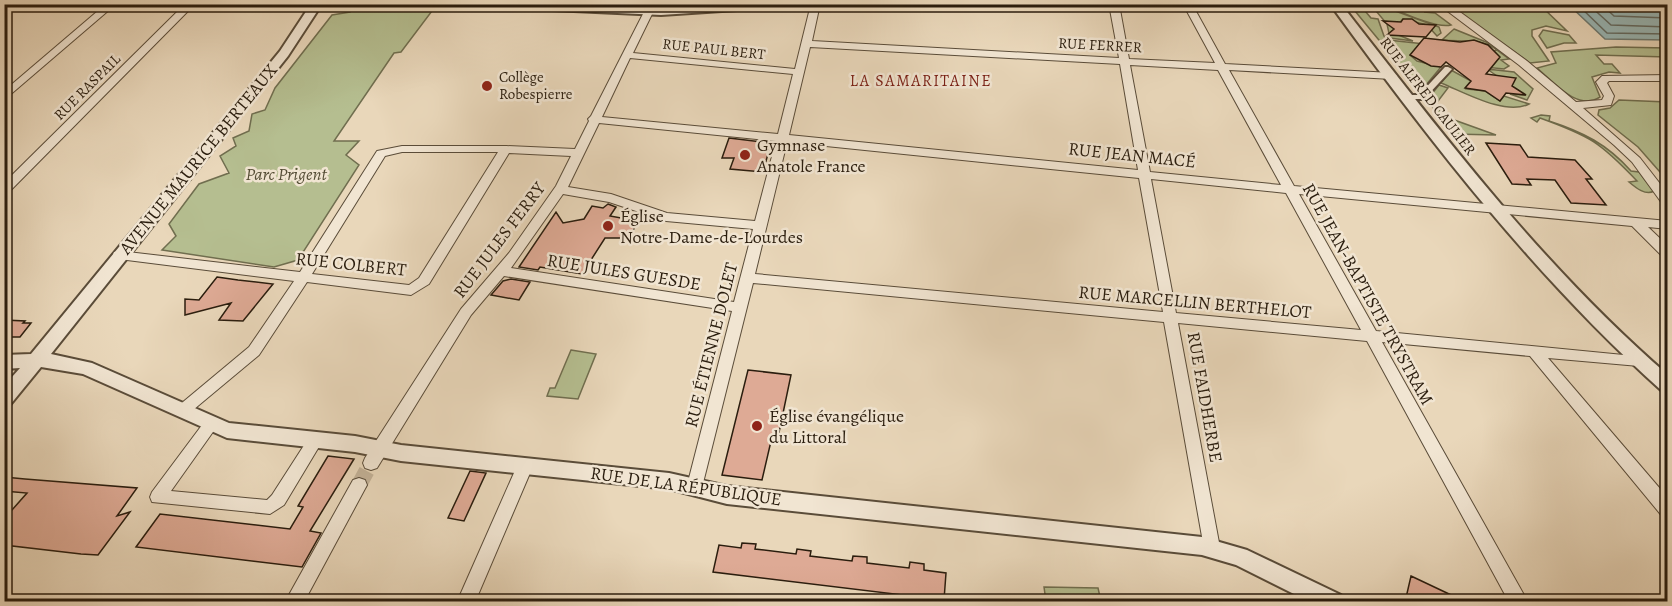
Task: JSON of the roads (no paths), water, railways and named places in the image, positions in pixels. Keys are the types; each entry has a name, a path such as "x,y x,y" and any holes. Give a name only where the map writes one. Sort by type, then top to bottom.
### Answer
{"street":[{"path":"4,97 112,4"},
{"name":"RUE RASPAIL","path":"4,190 191,4"},
{"name":"AVENUE MAURICE BERTEAUX","path":"4,382 115,260 284,53 317,4"},
{"name":"AVENUE MAURICE BERTEAUX","path":"284,53 309,29 329,4"},
{"path":"484,4 590,7 648,12 782,4"},
{"name":"RUE ÉTIENNE DOLET","path":"695,486 816,4"},
{"name":"RUE FAIDHERBE","path":"1114,4 1212,548"},
{"name":"RUE JEAN-BAPTISTE TRYSTRAM","path":"1186,4 1519,602"},
{"name":"RUE ALFRED CAULIER","path":"1335,4 1496,208 1567,293 1666,385"},
{"path":"1442,4 1519,60 1631,155 1668,203"},
{"name":"RUE JULES FERRY","path":"375,456 466,312 502,270 560,190 593,119 648,12"},
{"name":"RUE FERRER","path":"806,44 1392,76"},
{"name":"RUE PAUL BERT","path":"626,54 799,72"},
{"path":"1408,97 1421,97 1448,69"},
{"path":"1573,106 1607,103 1609,96 1601,82 1606,78 1668,78"},
{"name":"RUE JEAN MACÉ","path":"593,119 1668,225"},
{"path":"182,411 251,354 303,278 375,159 381,153 402,148 506,149 578,153"},
{"name":"RUE COLBERT","path":"115,260 403,290 417,287 435,264 506,149"},
{"path":"560,190 611,198 666,217 762,226"},
{"path":"1634,220 1668,254"},
{"name":"RUE JULES GUESDE","path":"502,270 741,308"},
{"name":"RUE MARCELLIN BERTHELOT","path":"748,278 1639,361"},
{"path":"1535,352 1668,511"},
{"name":"AVENUE MAURICE BERTEAUX","path":"4,399 21,361"},
{"name":"RUE DE LA RÉPUBLIQUE","path":"21,361 59,361 91,370 210,425 233,431 315,440 375,456 525,466 669,480 727,495 1212,548 1240,557 1334,602"},
{"path":"210,425 158,497 270,507 278,500 315,440"},
{"path":"466,602 525,466"},
{"path":"294,602 358,485"}],"water":[{"path":"1569,5 1667,5 1667,40 1605,39"}],"tunnel":[{"path":"359,485 371,463"}],"place":[{"name":"Collège Robespierre","path":"487,86"},
{"name":"Gymnase Anatole France","path":"745,155"},
{"name":"Église Notre-Dame-de-Lourdes","path":"608,226"},
{"name":"Église évangélique du Littoral","path":"757,426"}],"district":[{"name":"LA SAMARITAINE","path":"921,81"}],"park label":[{"name":"Parc Prigent","path":"286,174"}]}
